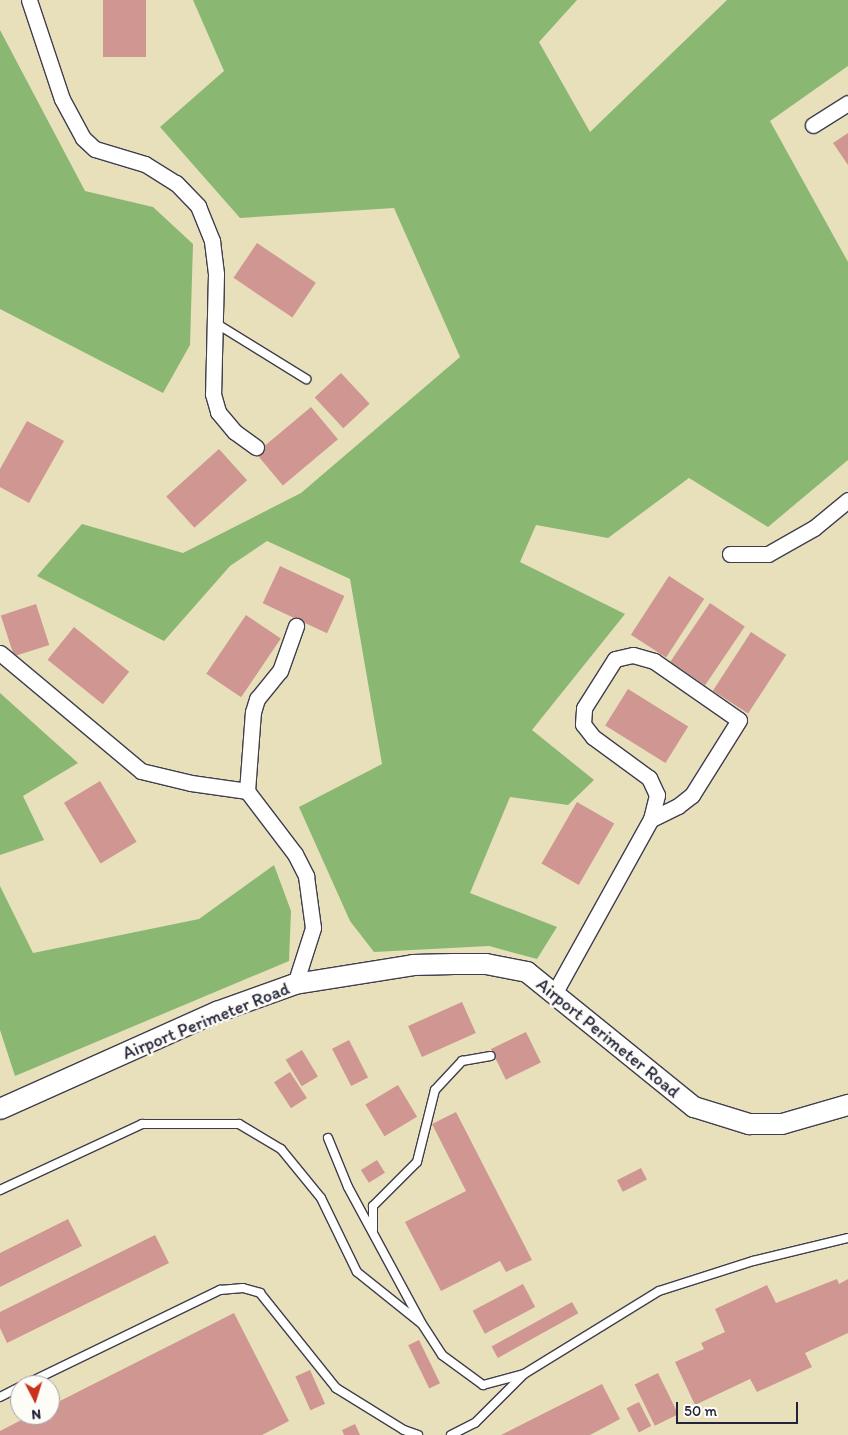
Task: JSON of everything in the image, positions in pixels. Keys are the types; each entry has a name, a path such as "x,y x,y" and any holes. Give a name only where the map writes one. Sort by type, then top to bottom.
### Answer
{"street":[{"path":"29,0 62,99 83,138 95,149 145,164 176,183 198,206 212,241 217,324 213,394 218,412 235,432 256,447"},
{"path":"813,125 848,103"},
{"path":"730,554 768,554 814,528 848,500"},
{"path":"295,984 313,928 306,876 295,854 247,791 253,712 257,699 280,671 296,626"},
{"path":"0,653 141,772 191,783 247,791"},
{"path":"555,992 651,818 658,795 650,778 593,737 583,724 584,708 615,659 633,655 654,661 739,720 692,795 678,806 651,818"},
{"name":"Airport Perimeter Road","path":"0,1109 218,1012 295,984 413,965 486,964 527,972 555,992 649,1073 694,1106 749,1124 782,1124 848,1105"}],"lane":[{"path":"217,324 306,379"},
{"path":"373,1230 373,1206 417,1162 434,1090 462,1061 491,1056"},
{"path":"0,1190 142,1124 239,1124 281,1149 321,1198 357,1272 422,1324"},
{"path":"328,1138 348,1187 373,1230 422,1324 442,1355 483,1386 524,1374"},
{"path":"451,1435 475,1424 524,1374 659,1291 753,1261 848,1238"},
{"path":"45,1375 220,1290 243,1288 260,1293 336,1388 404,1430 418,1435"}],"green space":[{"path":"193,0 577,0 539,42 590,132 727,0 848,0 848,66 770,121 848,262 848,460 768,527 689,478 608,538 536,525 520,562 625,614 532,730 594,780 568,805 510,797 470,893 557,927 537,959 489,946 374,952 350,921 299,807 382,764 350,579 267,541 230,566 164,641 37,576 82,524 183,553 301,493 460,357 394,208 240,218 160,127 224,71"},
{"path":"0,30 85,191 153,207 193,244 190,345 163,393 0,309"},
{"path":"0,693 78,763 23,796 44,840 0,855"},
{"path":"274,865 291,911 289,961 15,1076 0,1030 0,886 33,953 199,919"}],"building":[{"path":"103,0 146,0 146,57 103,57"},
{"path":"848,133 848,165 833,143"},
{"path":"257,243 316,283 292,318 234,278"},
{"path":"341,373 370,404 343,428 315,398"},
{"path":"311,407 338,439 283,485 256,453"},
{"path":"27,421 64,441 29,503 0,487 0,469"},
{"path":"219,449 247,480 194,528 166,497"},
{"path":"280,566 344,596 327,633 263,603"},
{"path":"669,576 704,599 666,658 631,635"},
{"path":"710,603 745,626 705,685 670,662"},
{"path":"36,604 49,645 14,656 1,615"},
{"path":"246,615 281,638 241,697 206,674"},
{"path":"74,627 129,672 103,704 48,660"},
{"path":"751,632 786,655 748,714 713,691"},
{"path":"628,689 688,727 665,763 605,725"},
{"path":"100,781 137,842 101,863 64,803"},
{"path":"577,802 614,824 579,885 542,863"},
{"path":"462,1002 476,1033 422,1057 408,1026"},
{"path":"526,1032 541,1063 506,1080 491,1049"},
{"path":"349,1040 368,1077 351,1086 332,1049"},
{"path":"302,1050 318,1077 302,1086 286,1060"},
{"path":"290,1072 307,1098 291,1108 274,1082"},
{"path":"398,1085 417,1117 384,1136 365,1105"},
{"path":"456,1112 532,1260 506,1272 500,1261 441,1291 405,1222 466,1191 432,1124"},
{"path":"377,1160 385,1173 369,1183 361,1170"},
{"path":"641,1168 647,1180 623,1192 617,1180"},
{"path":"68,1219 82,1246 0,1287 0,1253"},
{"path":"155,1235 169,1263 7,1343 0,1328 0,1312"},
{"path":"837,1279 839,1284 848,1279 848,1333 805,1353 812,1367 757,1392 750,1379 695,1405 675,1362 704,1349 701,1343 725,1332 715,1309 767,1285 776,1303"},
{"path":"523,1284 535,1307 485,1334 473,1311"},
{"path":"572,1302 578,1313 498,1358 492,1347"},
{"path":"234,1313 289,1421 262,1435 0,1435 0,1431 12,1425 60,1425 60,1401"},
{"path":"419,1340 440,1383 429,1388 408,1345"},
{"path":"310,1370 325,1404 310,1410 295,1377"},
{"path":"658,1373 678,1414 655,1426 635,1384"},
{"path":"602,1384 620,1419 590,1435 501,1435"},
{"path":"639,1402 651,1426 639,1432 627,1408"},
{"path":"355,1424 360,1435 344,1435 342,1430"}]}
